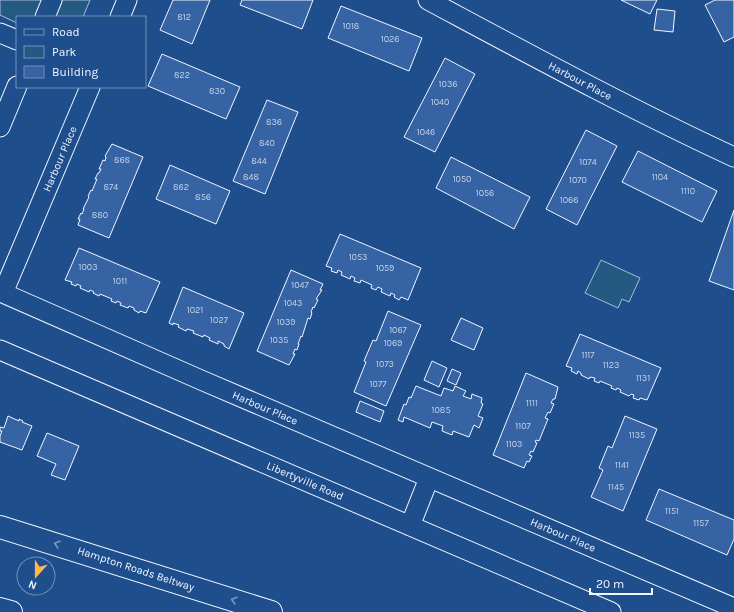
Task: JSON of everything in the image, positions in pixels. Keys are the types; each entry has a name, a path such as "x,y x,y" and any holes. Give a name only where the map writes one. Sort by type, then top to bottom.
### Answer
{"highway":[{"name":"Hampton Roads Beltway","path":"0,527 271,612"},
{"path":"0,609 11,612"}],"street":[{"path":"45,16 52,0"},
{"path":"120,16 127,0"},
{"name":"Harbour Place","path":"428,0 628,106 734,158"},
{"path":"0,33 16,40"},
{"path":"0,127 16,88"},
{"name":"Harbour Place","path":"90,88 3,293 201,380 734,608"},
{"name":"Libertyville Road","path":"0,350 611,612"},
{"path":"410,526 429,478"}],"green space":[{"path":"0,0 90,0 83,16 16,16 16,23 0,15"},
{"path":"601,260 640,278 629,302 622,299 618,308 585,293"}],"building":[{"path":"173,0 210,0 192,44 160,30"},
{"path":"242,0 313,0 302,29 240,5"},
{"path":"621,0 657,0 650,14"},
{"path":"715,0 734,0 734,37 724,42 705,5"},
{"path":"341,6 422,38 409,71 328,38"},
{"path":"657,9 675,11 673,32 654,30"},
{"path":"162,54 240,87 226,119 148,86"},
{"path":"445,58 475,74 435,152 404,137"},
{"path":"267,100 298,112 265,194 233,181"},
{"path":"586,130 617,146 577,225 546,209"},
{"path":"112,144 143,157 109,238 78,225 80,219 78,219 81,213 82,214 91,190 92,191 103,160 105,161 105,156"},
{"path":"638,151 717,191 702,222 622,182"},
{"path":"451,157 530,197 514,229 436,188"},
{"path":"170,165 230,191 216,224 156,199"},
{"path":"734,210 734,290 709,281"},
{"path":"340,234 421,268 408,300 401,297 399,300 394,297 395,295 391,293 390,296 381,292 382,289 378,287 376,290 371,288 372,285 361,280 360,283 354,281 355,278 351,276 350,279 341,275 342,272 338,270 337,273 331,271 332,268 326,266"},
{"path":"79,248 160,282 146,313 140,311 139,313 134,310 134,308 129,306 128,308 120,305 121,303 117,301 116,303 111,301 112,299 100,294 99,296 90,290 89,292 80,288 81,286 77,284 76,286 71,284 72,282 65,280"},
{"path":"291,270 323,284 320,290 322,290 316,299 318,300 314,308 313,307 310,319 308,318 297,350 295,349 293,354 295,354 289,365 257,351"},
{"path":"183,287 244,313 229,349 218,341 218,344 209,340 210,338 204,335 203,337 193,333 194,331 187,329 186,331 178,327 179,325 169,323"},
{"path":"388,311 421,325 386,406 354,392 366,362 364,361 373,340 376,341"},
{"path":"461,318 483,328 474,350 451,340"},
{"path":"580,334 661,368 647,400 633,398 634,395 631,394 629,396 620,392 621,390 617,388 616,390 611,388 612,386 600,381 599,383 594,381 595,378 590,377 589,379 581,375 578,371 577,374 571,371 572,368 566,366"},
{"path":"432,361 447,368 439,387 424,380"},
{"path":"452,369 461,373 456,385 447,381"},
{"path":"526,373 558,387 555,399 553,399 551,403 554,404 550,413 548,412 545,418 548,419 539,441 536,440 535,442 537,443 533,452 531,451 529,455 532,456 529,462 527,461 524,468 493,455"},
{"path":"416,386 441,396 444,388 453,391 455,386 466,391 463,396 471,399 472,394 482,398 481,403 483,404 478,416 483,418 479,428 474,425 469,437 453,431 452,435 442,431 443,426 432,422 430,428 404,417 403,422 398,420 404,404 406,405 409,397 411,398"},
{"path":"360,401 384,411 380,422 356,412"},
{"path":"8,416 19,421 19,419 23,421 22,422 32,426 22,450 0,442 2,431 0,431 0,427 4,428"},
{"path":"625,416 657,429 623,511 591,497 603,470 599,468 608,446 612,448"},
{"path":"47,433 79,446 65,480 51,475 56,464 37,456"},
{"path":"659,489 734,520 734,539 727,555 646,520"}]}
